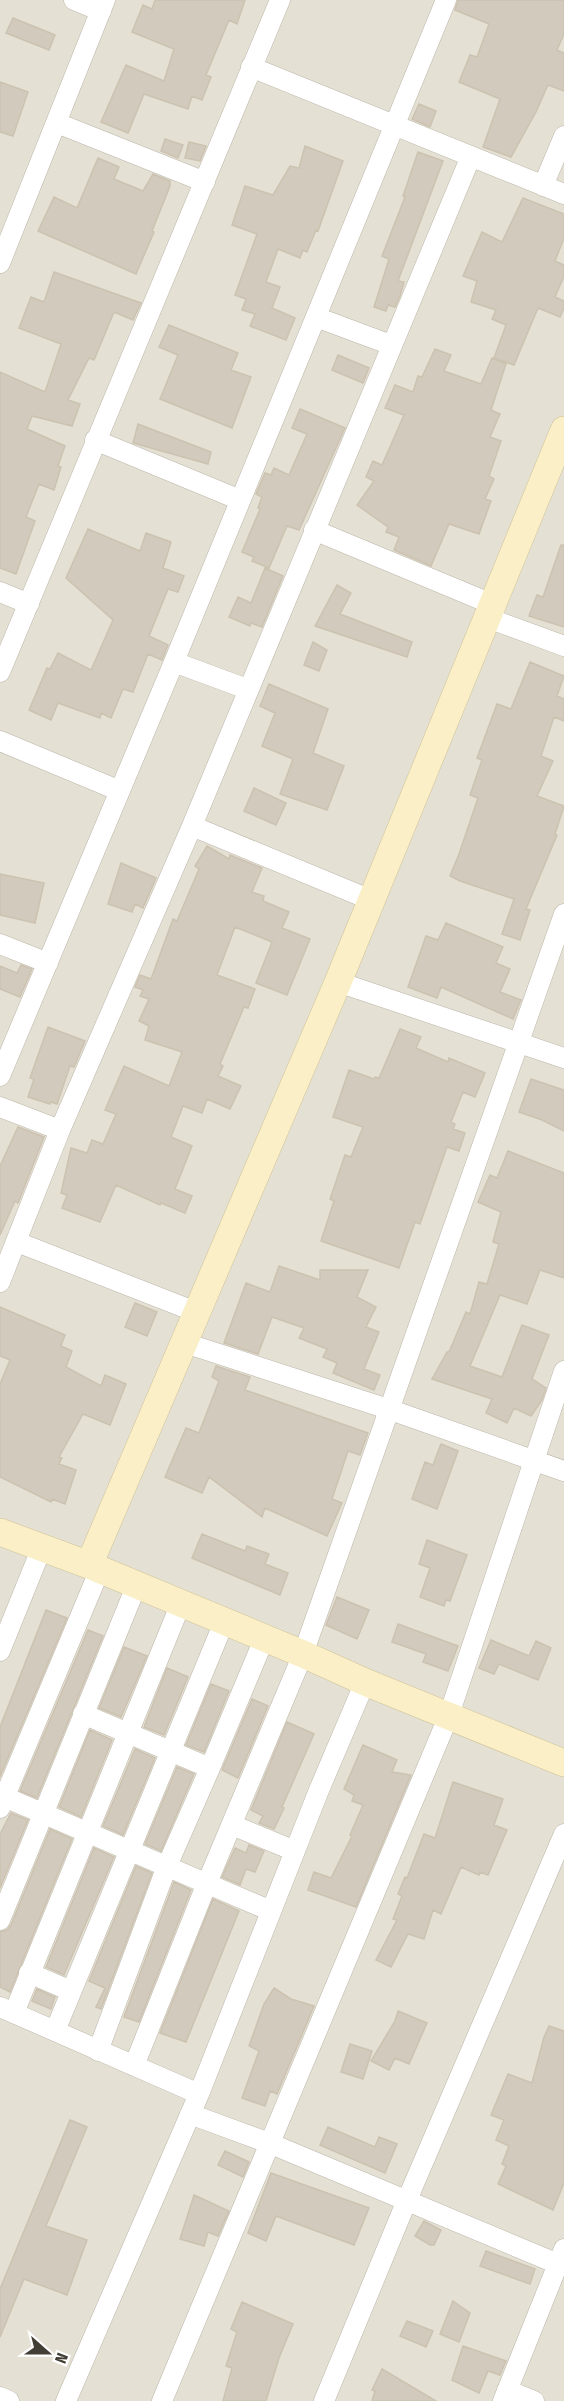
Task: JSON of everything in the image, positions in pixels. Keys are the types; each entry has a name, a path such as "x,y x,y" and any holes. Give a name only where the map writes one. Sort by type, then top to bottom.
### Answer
{"street":[{"path":"0,263 103,5 74,0"},
{"path":"0,672 280,0"},
{"path":"0,1077 174,662 446,0"},
{"path":"251,67 564,194"},
{"path":"57,123 205,182"},
{"path":"543,186 564,136"},
{"path":"0,1282 60,1130 192,826 247,689 471,156"},
{"path":"316,317 391,345"},
{"path":"271,1911 42,1813 2,1800 196,1312 338,982 564,430"},
{"path":"95,440 240,500"},
{"path":"314,530 564,646"},
{"path":"0,592 29,604"},
{"path":"174,662 247,689"},
{"path":"0,741 120,791"},
{"path":"192,826 371,900"},
{"path":"134,2066 303,1654 564,914"},
{"path":"0,944 48,963"},
{"path":"338,982 564,1058"},
{"path":"0,1107 60,1130"},
{"path":"17,1242 196,1312"},
{"path":"185,1343 388,1409 564,1471"},
{"path":"162,2401 449,1715 564,1371"},
{"path":"0,1532 136,1584 365,1682 564,1763"},
{"path":"0,1651 42,1547"},
{"path":"0,1920 136,1584"},
{"path":"181,1603 29,1973 7,2010 199,2094"},
{"path":"55,2031 224,1622"},
{"path":"98,2051 167,1866 264,1639"},
{"path":"66,2401 199,2094 365,1682"},
{"path":"83,1714 210,1768"},
{"path":"232,1825 295,1851"},
{"path":"324,2401 407,2200 564,1834"},
{"path":"29,1973 70,1991"},
{"path":"190,2114 269,2143 407,2200 561,2256 505,2395 534,2401"},
{"path":"0,2397 9,2401"}],"shaded area":[{"path":"0,0 564,0 564,2401 0,2401"}],"building":[{"path":"155,0 245,0 237,24 229,20 206,75 211,77 202,100 192,96 188,109 144,94 128,133 101,122 126,65 164,81 174,49 132,32 143,5 152,9"},
{"path":"458,0 564,0 564,34 557,50 564,53 564,91 548,85 511,157 483,147 500,99 459,82 470,55 477,57 489,24 455,10"},
{"path":"13,18 55,35 49,50 6,33"},
{"path":"0,82 28,92 13,136 0,132"},
{"path":"419,104 436,111 430,127 412,119"},
{"path":"165,139 183,145 178,158 161,151"},
{"path":"189,142 206,146 200,161 185,158"},
{"path":"305,146 343,161 318,231 316,230 307,252 303,250 300,258 278,249 266,282 280,287 272,308 295,318 286,340 250,326 255,314 242,310 246,299 235,295 257,234 232,225 245,186 273,195 290,166 299,168"},
{"path":"418,152 443,161 398,281 404,282 400,296 395,307 388,305 386,311 374,307 389,259 382,256 405,197 403,196"},
{"path":"98,158 119,167 114,179 143,191 153,174 170,181 152,231 154,232 136,274 38,231 54,197 77,208"},
{"path":"523,198 564,214 564,238 555,261 564,265 564,276 555,297 564,301 564,308 560,317 538,308 514,365 494,358 506,325 492,319 496,310 471,302 477,281 463,276 482,232 502,242"},
{"path":"54,272 141,303 133,320 114,312 94,360 89,358 68,400 80,404 72,426 32,416 27,429 65,446 58,466 61,467 54,490 39,484 26,517 35,521 16,574 0,568 0,372 45,392 61,344 19,328 31,297 44,302"},
{"path":"169,325 238,353 231,370 251,377 232,428 160,399 178,355 159,347"},
{"path":"435,349 451,355 444,371 481,384 492,358 506,364 491,410 500,414 490,437 501,441 489,476 494,479 485,499 491,501 479,534 449,524 431,566 394,550 399,537 386,532 388,527 357,505 374,481 366,477 373,461 382,465 404,415 385,408 395,385 413,392 418,376 422,377"},
{"path":"338,355 369,368 363,383 332,370"},
{"path":"300,409 345,428 299,530 287,526 269,568 252,561 254,557 242,552 260,509 258,508 262,497 256,494 265,473 271,475 274,468 289,475 307,434 292,428"},
{"path":"138,424 211,452 208,464 133,443"},
{"path":"88,529 140,551 146,533 171,542 163,568 184,576 178,592 168,589 149,636 168,645 162,660 148,654 133,692 123,689 111,718 101,713 100,718 58,703 51,720 29,710 47,668 50,669 58,653 91,670 113,620 66,578"},
{"path":"561,545 564,545 564,627 529,616 537,595 543,597"},
{"path":"265,568 283,576 262,627 251,623 250,626 229,617 238,597 251,603"},
{"path":"337,585 351,593 340,614 412,642 407,657 315,626"},
{"path":"313,642 327,650 319,671 304,665"},
{"path":"530,662 564,676 557,696 564,699 564,721 554,717 541,756 553,761 537,796 564,806 555,834 557,835 526,909 530,910 520,940 502,934 514,899 450,876 478,798 470,795 482,760 477,758 497,704 511,709"},
{"path":"269,684 328,709 313,753 344,766 327,810 280,794 293,759 262,746 275,713 260,706"},
{"path":"254,788 286,803 276,825 244,811"},
{"path":"207,846 229,859 230,855 262,868 252,892 264,896 263,901 289,912 282,928 310,939 287,995 256,983 272,942 235,927 217,975 255,989 248,1008 244,1007 220,1064 223,1066 218,1076 241,1086 230,1109 207,1099 202,1113 183,1106 171,1137 192,1146 175,1189 192,1196 185,1213 161,1203 160,1205 116,1185 100,1222 62,1208 67,1195 61,1193 71,1148 87,1153 92,1140 103,1144 116,1114 105,1110 124,1066 169,1086 182,1052 145,1040 149,1026 139,1021 149,999 140,996 143,990 135,987 140,975 151,979 173,919 177,921 199,869 195,866"},
{"path":"121,863 156,878 143,908 135,904 132,912 108,904"},
{"path":"0,874 44,883 35,923 0,915"},
{"path":"446,923 503,947 496,963 510,969 500,992 521,1000 513,1019 441,987 437,998 408,987 426,936 438,940"},
{"path":"21,965 32,969 20,997 0,989 0,966 17,973"},
{"path":"48,1027 85,1041 74,1067 70,1066 57,1104 28,1097 34,1079 30,1078"},
{"path":"400,1029 421,1037 416,1048 448,1062 449,1058 485,1073 475,1097 463,1092 451,1122 455,1124 453,1129 465,1133 459,1151 447,1147 420,1224 415,1222 399,1268 321,1241 334,1201 330,1199 345,1155 351,1157 363,1127 333,1117 349,1070 374,1079 379,1078"},
{"path":"531,1079 564,1090 564,1131 519,1112"},
{"path":"18,1127 44,1137 18,1203 15,1201 0,1235 0,1166"},
{"path":"508,1151 564,1173 564,1278 540,1270 527,1304 500,1295 470,1366 502,1377 522,1325 549,1335 532,1379 546,1388 542,1400 531,1416 514,1408 507,1423 486,1413 492,1399 432,1379 449,1352 466,1312 470,1314 479,1282 487,1284 499,1244 493,1242 501,1212 478,1202 490,1175 497,1178"},
{"path":"279,1266 320,1280 320,1270 368,1270 357,1297 376,1307 366,1327 379,1332 364,1369 380,1375 374,1390 333,1373 337,1363 323,1357 327,1349 299,1338 304,1328 272,1317 258,1354 224,1343 246,1283 270,1292"},
{"path":"135,1303 157,1312 147,1336 125,1327"},
{"path":"0,1307 65,1335 61,1346 72,1351 66,1367 101,1386 105,1375 126,1384 110,1425 83,1414 59,1457 62,1458 59,1464 76,1470 65,1504 52,1499 51,1502 0,1477 0,1384 10,1360 0,1356"},
{"path":"216,1366 250,1377 245,1390 368,1433 360,1455 348,1451 332,1499 342,1503 327,1536 265,1508 262,1517 209,1477 202,1493 165,1477 186,1428 199,1433 219,1381 212,1377"},
{"path":"441,1444 458,1451 437,1509 412,1499 425,1462 433,1465"},
{"path":"202,1534 245,1551 247,1546 269,1554 265,1564 288,1573 280,1595 192,1558"},
{"path":"427,1540 467,1555 450,1601 446,1600 444,1606 420,1597 430,1568 419,1564"},
{"path":"337,1597 369,1610 357,1639 326,1625"},
{"path":"46,1610 67,1618 0,1777 0,1727"},
{"path":"398,1624 458,1646 448,1671 423,1662 426,1654 392,1642"},
{"path":"88,1630 103,1636 37,1798 20,1791"},
{"path":"491,1640 529,1656 536,1641 551,1648 538,1680 499,1664 494,1674 479,1668"},
{"path":"124,1647 147,1656 121,1717 99,1708"},
{"path":"167,1668 188,1677 164,1735 144,1727"},
{"path":"211,1684 229,1691 204,1752 186,1745"},
{"path":"252,1699 268,1706 238,1778 222,1770"},
{"path":"287,1722 314,1734 274,1829 259,1823 263,1816 251,1810"},
{"path":"90,1730 112,1740 81,1817 59,1807"},
{"path":"363,1745 397,1760 392,1772 411,1775 356,1907 308,1890 314,1872 331,1878 352,1836 350,1835 363,1805 352,1801 354,1795 344,1789"},
{"path":"135,1749 155,1758 123,1835 103,1826"},
{"path":"177,1767 194,1774 161,1851 145,1844"},
{"path":"453,1782 503,1799 494,1825 507,1830 488,1875 480,1872 479,1875 461,1867 441,1914 433,1910 424,1939 408,1934 391,1967 376,1960 397,1920 393,1919 402,1896 398,1894 405,1877 407,1878 424,1834 435,1838"},
{"path":"11,1813 28,1820 0,1888 0,1834"},
{"path":"50,1829 72,1839 10,1992 0,1987 0,1932 7,1930 11,1925"},
{"path":"249,1845 264,1851 255,1872 246,1869 240,1885 222,1877 235,1848 246,1853"},
{"path":"94,1848 114,1857 64,1975 46,1967"},
{"path":"136,1866 152,1873 101,2009 96,2007 105,1988 89,1981"},
{"path":"174,1882 191,1890 139,2022 124,2017"},
{"path":"213,1899 239,1911 186,2042 160,2033"},
{"path":"274,1988 291,1999 314,2006 277,2094 270,2091 265,2106 242,2098 259,2051 249,2046 264,2004"},
{"path":"37,1989 55,1997 51,2009 32,2001"},
{"path":"398,2011 427,2023 409,2064 395,2058 389,2070 371,2061 395,2021"},
{"path":"549,2026 564,2031 564,2183 553,2210 498,2184 506,2166 502,2164 509,2146 496,2140 504,2120 491,2115 508,2074 532,2083"},
{"path":"350,2044 372,2051 363,2079 341,2072"},
{"path":"70,2120 87,2127 46,2226 87,2240 67,2295 24,2279 0,2337 0,2289"},
{"path":"328,2127 375,2147 379,2137 397,2144 385,2173 320,2145"},
{"path":"225,2151 249,2162 243,2177 218,2165"},
{"path":"271,2173 369,2208 354,2245 276,2216 266,2241 248,2233"},
{"path":"194,2195 229,2211 218,2236 208,2232 204,2246 180,2239"},
{"path":"424,2221 441,2230 434,2245 415,2236"},
{"path":"486,2251 535,2269 530,2284 480,2266"},
{"path":"453,2301 470,2313 459,2342 440,2334"},
{"path":"242,2302 293,2324 279,2358 266,2401 223,2401 232,2368 226,2366 237,2332 231,2329"},
{"path":"407,2321 433,2331 426,2347 400,2336"},
{"path":"463,2346 506,2361 500,2375 488,2371 479,2393 452,2380"},
{"path":"382,2369 436,2401 372,2401 375,2391 372,2390"}]}
